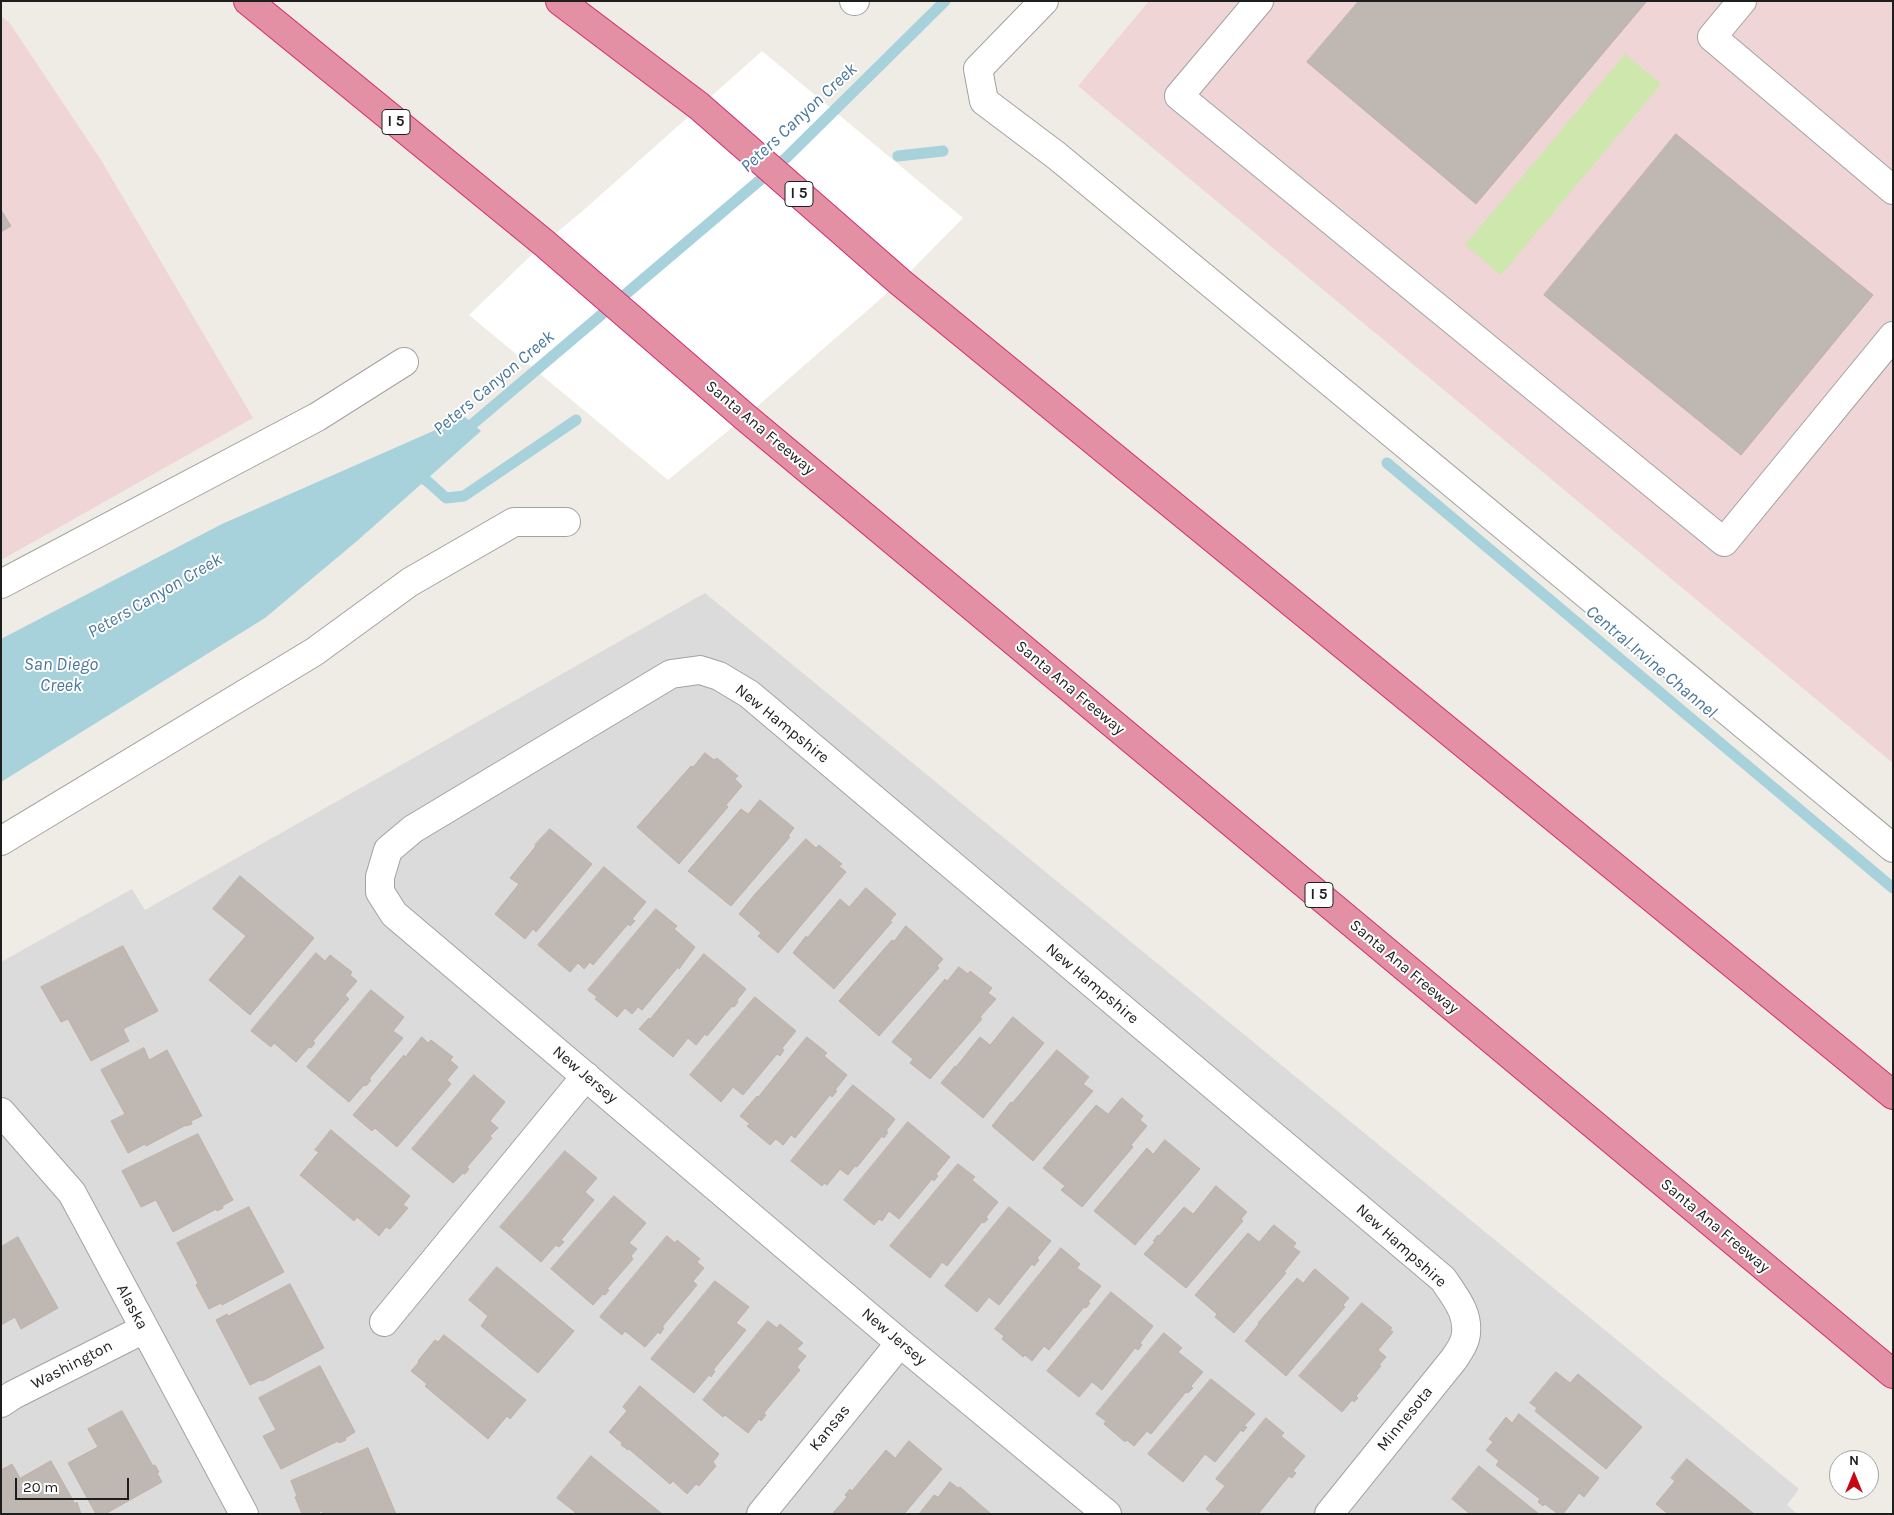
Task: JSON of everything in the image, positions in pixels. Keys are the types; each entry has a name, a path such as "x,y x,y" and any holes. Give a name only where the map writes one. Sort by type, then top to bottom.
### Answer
{"highway":[{"name":"Santa Ana Freeway","path":"248,1 544,242 745,417 1893,1374"},
{"name":"I 5","path":"560,1 698,106 900,282 1893,1095"},
{"path":"592,1 698,106"}],"street":[{"path":"1044,1 978,69 984,101 1057,156 1893,848"},
{"path":"1259,1 1179,96 1724,542 1893,336"},
{"path":"1742,1 1712,37 1893,190"},
{"path":"1,584 317,417 404,362"},
{"path":"1,841 314,652 410,582 514,522 566,522"},
{"name":"New Jersey","path":"700,670 671,674 413,829 388,850 380,877 380,892 394,914 900,1343 1108,1514"},
{"name":"New Hampshire","path":"700,670 719,676 749,694 1435,1272 1443,1279 1467,1318"},
{"path":"384,1322 586,1076"},
{"name":"Alaska","path":"1,1112 72,1193 244,1514"},
{"name":"Minnesota","path":"1329,1514 1454,1359 1465,1340 1467,1318"},
{"name":"Washington","path":"1,1404 13,1395 144,1329"},
{"name":"Kansas","path":"761,1514 900,1343"}],"shaded area":[{"path":"1149,1 1893,1 1893,763 1078,86"},
{"path":"1,16 9,22 101,160 253,418 1,560"},
{"path":"705,593 1799,1489 1787,1505 1797,1514 1,1514 1,962 132,889 145,910"}],"green space":[{"path":"1625,54 1661,84 1501,275 1465,245"}],"water":[{"name":"San Diego Creek","path":"465,417 481,431 357,541 265,618 1,782 1,639 222,524"}],"pier":[{"path":"762,51 963,218 900,282 745,417 668,480 469,315 544,243"}],"building":[{"path":"1359,1 1647,1 1476,204 1307,62"},
{"path":"1676,134 1873,295 1741,455 1544,295"},
{"path":"1,210 11,226 1,232"},
{"path":"705,753 714,760 717,758 738,776 735,779 742,786 726,805 728,807 679,864 637,827 691,766 693,767"},
{"path":"760,800 794,828 788,836 790,837 731,906 688,871 741,809 748,814"},
{"path":"550,829 592,864 536,932 533,929 525,939 495,914 519,884 510,878 535,845"},
{"path":"806,839 816,848 819,845 842,864 839,866 846,872 778,953 758,936 761,933 739,914"},
{"path":"604,867 646,902 632,919 635,921 630,926 628,924 593,965 590,962 584,969 578,963 570,972 538,945"},
{"path":"240,876 314,938 250,1015 209,980 246,936 213,909"},
{"path":"866,888 896,914 890,921 892,922 834,989 793,953 840,899 849,907"},
{"path":"656,909 677,926 674,929 695,947 679,969 678,967 642,1010 638,1007 632,1014 625,1008 617,1017 595,999 597,997 588,990"},
{"path":"906,926 943,959 937,966 939,968 879,1036 839,1001"},
{"path":"123,946 158,1011 123,1029 129,1041 91,1061 68,1019 61,1022 41,987"},
{"path":"316,953 325,961 330,955 352,972 350,975 357,981 345,995 349,999 313,1041 315,1043 311,1048 309,1047 296,1062 274,1043 271,1047 251,1031"},
{"path":"704,954 746,989 734,1007 732,1006 707,1036 705,1034 696,1045 688,1038 673,1057 639,1029 650,1019"},
{"path":"959,967 968,974 970,971 992,988 988,993 996,999 980,1017 982,1019 930,1079 910,1063 913,1059 892,1042 945,979 947,981"},
{"path":"371,990 404,1017 393,1031 403,1038 369,1079 371,1080 366,1086 364,1085 349,1102 307,1067"},
{"path":"755,997 796,1031 782,1048 784,1050 780,1056 777,1054 743,1095 733,1087 721,1102 690,1075"},
{"path":"1013,1017 1044,1043 983,1118 941,1083 980,1037 990,1045"},
{"path":"422,1037 428,1043 431,1040 453,1057 450,1060 458,1067 447,1080 451,1084 397,1147 375,1128 372,1131 353,1115 404,1055 405,1057"},
{"path":"807,1037 827,1053 824,1056 847,1075 835,1090 837,1091 832,1097 830,1095 795,1138 791,1135 783,1145 776,1139 770,1145 747,1126 750,1124 740,1116"},
{"path":"144,1048 149,1060 167,1050 202,1116 191,1121 192,1124 186,1125 146,1146 145,1144 128,1153 111,1121 125,1114 101,1070"},
{"path":"1057,1050 1089,1077 1083,1084 1093,1091 1033,1161 992,1126"},
{"path":"474,1075 505,1102 490,1121 498,1128 490,1136 492,1138 467,1167 469,1169 465,1174 463,1173 453,1183 412,1149"},
{"path":"853,1085 895,1119 886,1131 888,1132 884,1138 882,1136 857,1167 855,1166 848,1175 840,1169 827,1185 824,1183 822,1186 791,1161"},
{"path":"1122,1098 1143,1116 1140,1120 1147,1126 1131,1145 1133,1147 1082,1207 1061,1190 1065,1186 1043,1168 1096,1105 1108,1114"},
{"path":"908,1122 950,1157 936,1174 938,1176 934,1181 932,1179 899,1219 889,1211 882,1221 879,1219 874,1225 844,1200"},
{"path":"331,1130 410,1196 403,1205 408,1208 390,1229 386,1227 379,1236 357,1217 354,1221 300,1175 319,1152 315,1150"},
{"path":"198,1134 233,1200 222,1206 223,1208 217,1211 216,1209 173,1232 156,1200 141,1207 122,1171"},
{"path":"1165,1140 1200,1169 1135,1245 1094,1211 1147,1148 1153,1154"},
{"path":"565,1151 597,1178 585,1192 594,1200 561,1240 564,1242 559,1247 556,1245 541,1262 500,1227"},
{"path":"958,1164 975,1177 972,1180 998,1202 986,1217 988,1219 984,1223 982,1222 947,1266 942,1262 930,1278 890,1246"},
{"path":"1216,1186 1247,1212 1241,1219 1243,1221 1186,1288 1144,1254 1155,1242 1153,1241 1158,1235 1184,1207 1193,1214"},
{"path":"614,1196 646,1223 629,1243 637,1249 631,1256 633,1259 607,1289 609,1290 605,1295 603,1294 593,1305 551,1269"},
{"path":"249,1207 284,1272 222,1305 221,1303 209,1309 177,1243"},
{"path":"1009,1207 1051,1241 1037,1258 1039,1260 1034,1266 1032,1264 999,1305 989,1297 977,1312 945,1286"},
{"path":"1274,1225 1296,1243 1293,1247 1300,1252 1284,1272 1286,1273 1234,1333 1215,1317 1217,1314 1195,1295 1248,1233 1259,1242"},
{"path":"667,1236 675,1243 677,1240 700,1259 697,1262 704,1268 693,1281 697,1285 662,1327 664,1328 660,1334 658,1332 645,1347 625,1331 622,1335 600,1317"},
{"path":"18,1237 58,1308 21,1329 15,1317 1,1325 1,1247"},
{"path":"1061,1248 1080,1264 1077,1268 1101,1286 1088,1302 1090,1303 1086,1308 1084,1307 1049,1350 1044,1346 1032,1361 1025,1355 1023,1357 1002,1339 1004,1336 995,1329"},
{"path":"497,1267 574,1331 538,1373 481,1326 488,1316 469,1300"},
{"path":"1315,1269 1349,1298 1343,1305 1345,1307 1286,1376 1245,1341 1297,1278 1303,1283"},
{"path":"715,1281 749,1307 736,1323 746,1330 713,1370 715,1371 711,1377 709,1375 694,1393 651,1359"},
{"path":"290,1284 324,1348 262,1381 260,1380 250,1385 216,1320 227,1314 228,1316"},
{"path":"1111,1292 1153,1326 1140,1343 1142,1345 1138,1350 1135,1348 1102,1390 1092,1382 1079,1397 1047,1371"},
{"path":"1362,1303 1392,1328 1390,1330 1393,1332 1378,1350 1386,1357 1379,1365 1381,1366 1356,1396 1358,1398 1354,1402 1352,1400 1342,1412 1299,1376"},
{"path":"768,1321 777,1328 780,1324 803,1343 797,1349 806,1356 797,1367 800,1370 764,1413 766,1415 761,1421 759,1419 748,1433 725,1415 723,1417 703,1400"},
{"path":"1164,1333 1182,1348 1178,1352 1203,1372 1191,1386 1193,1388 1188,1393 1186,1392 1151,1434 1147,1431 1134,1446 1127,1440 1125,1442 1104,1424 1106,1421 1096,1414"},
{"path":"444,1335 526,1400 510,1419 507,1416 488,1439 425,1386 427,1384 411,1371 435,1340 438,1342"},
{"path":"320,1366 355,1432 345,1438 346,1440 339,1443 338,1441 281,1469 263,1436 276,1430 259,1398"},
{"path":"1556,1372 1570,1383 1578,1374 1642,1427 1606,1469 1535,1411 1537,1408 1530,1403"},
{"path":"1211,1379 1255,1414 1244,1426 1247,1427 1243,1432 1241,1430 1215,1462 1205,1454 1183,1482 1148,1454"},
{"path":"640,1386 719,1454 713,1462 716,1466 699,1486 696,1484 687,1494 673,1481 670,1484 629,1449 621,1445 622,1443 609,1432 627,1411 623,1407"},
{"path":"122,1411 153,1466 155,1465 159,1472 157,1473 162,1482 105,1514 96,1514 68,1463 98,1447 88,1429"},
{"path":"1519,1414 1599,1478 1584,1497 1579,1493 1563,1514 1558,1514 1545,1504 1543,1506 1538,1502 1540,1499 1496,1465 1499,1461 1486,1450 1493,1442 1489,1439 1506,1417 1512,1423"},
{"path":"1266,1418 1284,1433 1281,1436 1305,1456 1293,1471 1296,1473 1292,1478 1289,1476 1258,1514 1212,1514 1206,1509 1225,1486 1216,1479"},
{"path":"909,1441 942,1469 904,1514 833,1513 847,1497 845,1495 850,1489 852,1491 886,1450 895,1458"},
{"path":"368,1448 396,1514 323,1514 322,1511 315,1514 302,1514 291,1481"},
{"path":"591,1456 661,1514 574,1514 575,1512 557,1498"},
{"path":"1687,1459 1754,1514 1668,1514 1656,1504 1675,1481 1671,1478"},
{"path":"51,1461 75,1504 77,1502 81,1514 1,1514 1,1470 12,1464 20,1478"},
{"path":"1479,1466 1539,1514 1470,1514 1452,1499"},
{"path":"950,1482 958,1488 960,1487 991,1514 919,1514 934,1495 938,1497"}],"waterway":[{"name":"Peters Canyon Creek","path":"462,433 786,158 945,1"},
{"name":"Central Irvine Channel","path":"898,156 943,151"},
{"name":"Central Irvine Channel","path":"412,475 426,480 446,498 464,496 576,420"},
{"name":"Central Irvine Channel","path":"1387,463 1893,888"}]}
